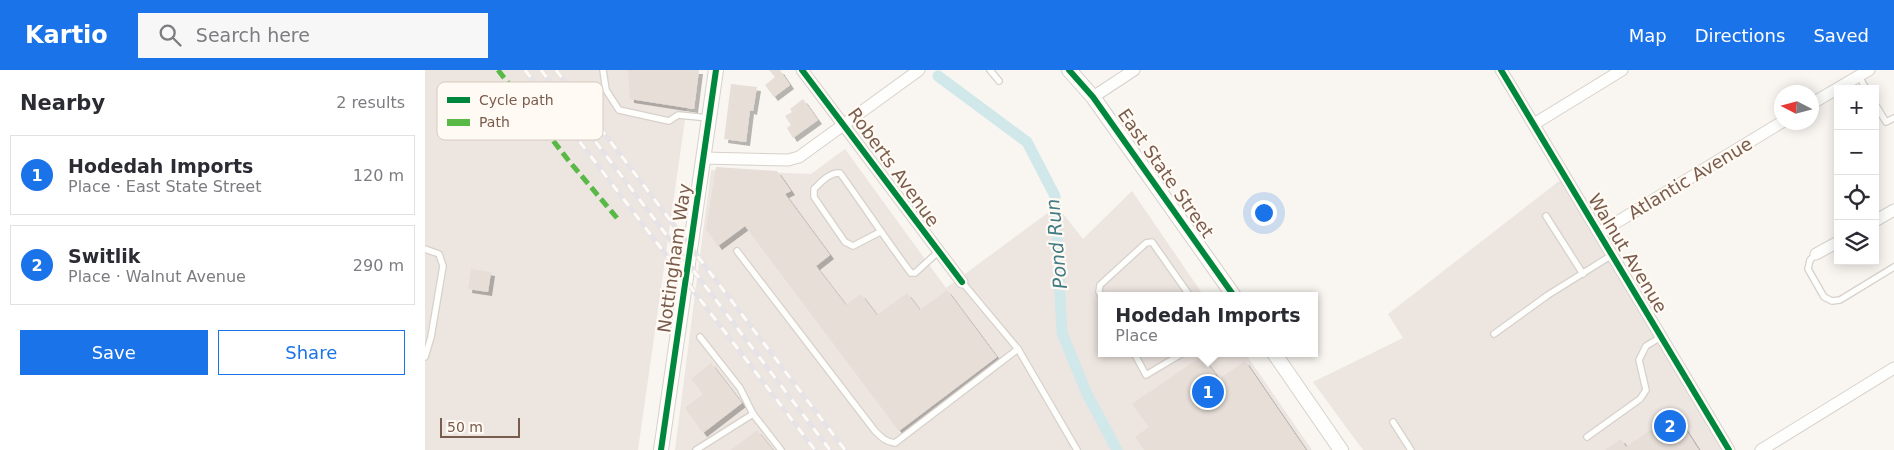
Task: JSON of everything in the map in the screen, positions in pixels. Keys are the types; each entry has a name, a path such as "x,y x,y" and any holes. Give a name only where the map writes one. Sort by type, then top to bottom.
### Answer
{"street":[{"name":"Nottingham Way","path":"661,450 716,70"},
{"name":"Roberts Avenue","path":"802,70 962,282"},
{"path":"703,158 788,160 799,157 919,70"},
{"name":"East State Street","path":"1069,70 1093,97 1231,292"},
{"path":"1093,97 1135,70"},
{"name":"Walnut Avenue","path":"1501,70 1729,450"},
{"path":"1534,124 1622,70"},
{"path":"1819,99 1864,73"},
{"name":"Atlantic Avenue","path":"1599,233 1774,127"},
{"path":"1877,220 1894,210"},
{"path":"1816,254 1834,244"},
{"path":"1277,357 1341,450"},
{"path":"1761,450 1894,368"}],"lane":[{"path":"603,70 606,90 619,110 669,121 678,116 709,118"},
{"path":"990,70 999,81"},
{"path":"1879,111 1886,122 1894,118"},
{"path":"879,230 853,246 845,242 814,198 814,189 824,179 836,172 840,172 911,273 915,273 938,252"},
{"path":"1546,216 1583,274"},
{"path":"1100,292 1100,285 1146,243 1152,242 1187,292"},
{"path":"425,249 439,254 443,266 431,337 425,357"},
{"path":"737,251 875,431 884,440 891,443 895,443 1018,349"},
{"path":"1816,254 1810,260 1808,269 1824,297 1832,301 1840,300 1894,267"},
{"path":"1494,334 1612,255"},
{"path":"962,282 1018,349 1077,450"},
{"path":"700,337 740,388 753,414 781,450"},
{"path":"1587,438 1640,399 1646,390 1639,360 1646,346 1661,337"},
{"path":"1136,357 1146,375 1176,357"},
{"path":"696,450 753,414"},
{"path":"1393,422 1411,450"}],"shaded area":[{"path":"425,70 692,70 638,450 425,450"},
{"path":"845,149 946,288 1057,206 1083,239 1132,191 1201,292 1098,292 1098,357 1248,357 1312,450 675,450 711,170 811,174"},
{"path":"1563,178 1728,450 1363,450 1313,382 1403,338 1388,314"}],"building":[{"path":"628,70 699,70 694,109 630,99"},
{"path":"769,70 780,70 790,85 774,97 765,85 775,77"},
{"path":"731,84 757,87 753,111 750,110 746,142 724,139"},
{"path":"803,99 818,120 793,138 787,128 791,125 785,116 792,112 790,109"},
{"path":"716,167 777,171 791,191 785,194 830,255 816,266 846,305 861,294 877,315 907,293 920,310 947,290 997,357 899,431 745,226 718,246 706,229"},
{"path":"471,269 491,272 488,292 468,289"},
{"path":"1201,357 1203,357 1219,379 1245,361 1306,450 1144,450 1135,437 1149,427 1132,404"},
{"path":"711,363 742,403 703,433 685,408 703,394 691,379"},
{"path":"1675,413 1699,450 1605,450 1621,439 1626,447"},
{"path":"757,430 773,450 731,450"}],"waterway":[{"name":"Pond Run","path":"938,76 1027,142 1055,196 1062,333 1087,394 1117,450"}],"railway":[{"path":"525,70 534,82"},
{"path":"541,70 550,82"},
{"path":"556,70 565,82"},
{"path":"603,132 845,450"},
{"path":"578,140 815,450"},
{"path":"594,140 830,450"}],"marked path":[{"path":"498,70 507,82"},
{"path":"553,140 617,218"}],"cycle path":[{"path":"661,450 716,70"},
{"path":"802,70 962,282"},
{"path":"1069,70 1093,97 1231,292"},
{"path":"1501,70 1729,450"}],"place":[{"name":"Hodedah Imports","path":"1208,392"},
{"name":"Switlik","path":"1670,426"}]}
